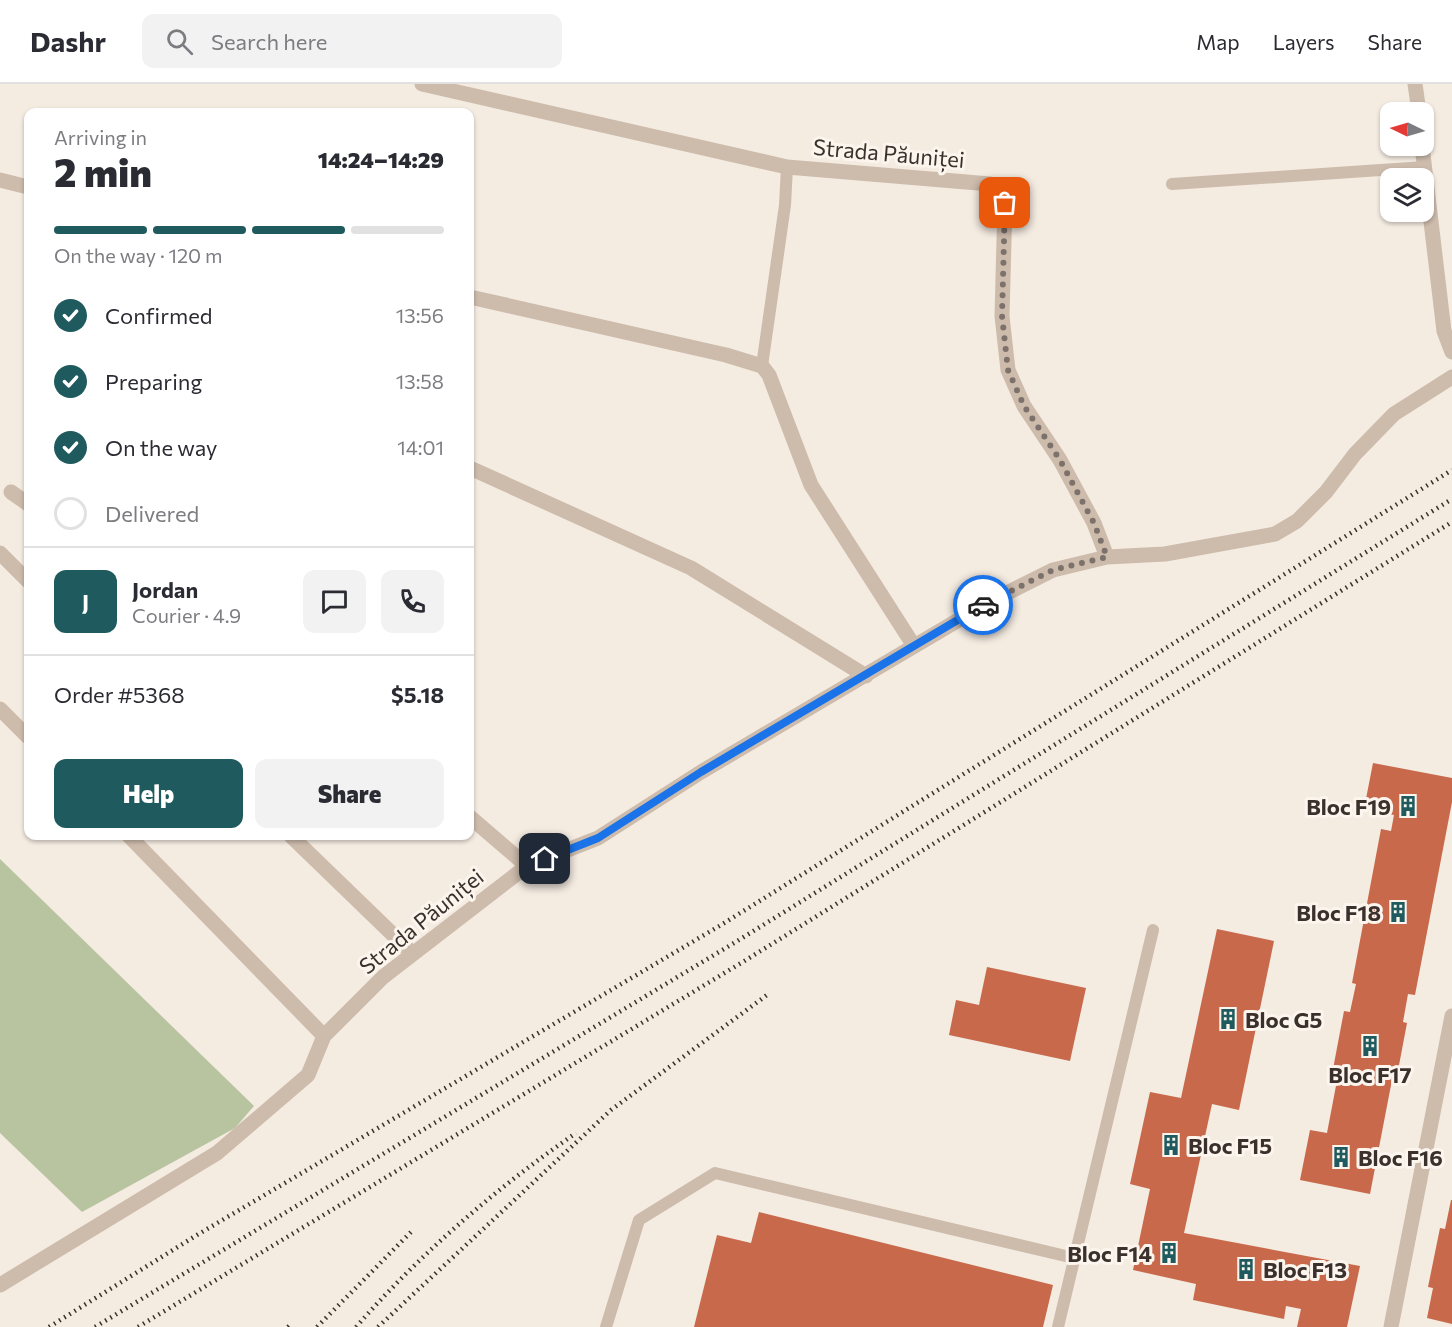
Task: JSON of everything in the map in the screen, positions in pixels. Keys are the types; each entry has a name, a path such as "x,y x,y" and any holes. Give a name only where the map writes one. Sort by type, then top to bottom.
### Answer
{"street":[{"name":"Strada Păuniței","path":"422,84 787,167 990,184 1001,189 1005,203 1002,316 1008,370 1024,406 1060,460 1094,523 1107,557"},
{"path":"1415,84 1418,102"},
{"path":"1423,156 1444,331 1452,352"},
{"path":"0,180 24,187"},
{"path":"474,298 726,355 762,366 769,375 811,485 914,646"},
{"name":"Strada Păuniței","path":"0,1284 217,1153 308,1075 324,1036 383,977 527,866 598,838 701,772 914,646 989,602 1053,570 1107,557 1165,554 1275,534 1297,521 1326,492 1355,454 1394,414 1452,376"},
{"path":"474,470 691,568 866,676"},
{"path":"11,492 24,501"},
{"path":"0,553 24,576"},
{"path":"0,709 24,733"},
{"path":"474,820 527,866"},
{"path":"133,840 324,1036"},
{"path":"295,840 412,953"},
{"path":"1391,1327 1452,1016"}],"lane":[{"path":"762,366 785,205 787,167"},
{"path":"1172,184 1425,167"},
{"path":"1058,1327 1153,930"},
{"path":"606,1327 639,1220 715,1173 1074,1258"}],"green space":[{"path":"0,859 254,1106 235,1128 82,1212 0,1133"}],"building":[{"path":"1373,763 1452,778 1452,802 1415,995 1408,994 1403,1022 1407,1023 1396,1081 1392,1080 1370,1194 1300,1180 1310,1130 1327,1133 1339,1070 1333,1069 1344,1011 1350,1012 1356,984 1352,983 1381,829 1391,831 1394,815 1364,809"},
{"path":"1217,929 1274,941 1239,1110 1212,1104 1184,1233 1360,1266 1347,1327 1297,1327 1301,1309 1286,1306 1284,1319 1193,1300 1196,1284 1133,1270 1150,1189 1130,1184 1150,1092 1181,1098"},
{"path":"987,967 1086,988 1070,1061 949,1035 956,1000 979,1005"},
{"path":"1451,1200 1452,1324 1427,1318 1433,1288 1428,1287 1440,1228 1445,1229"},
{"path":"759,1212 1053,1285 1043,1327 694,1327 717,1235 751,1243"}],"railway":[{"path":"49,1327 197,1235 721,925 1452,470"},
{"path":"95,1327 734,943 1452,499"},
{"path":"138,1327 746,960 1452,522"},
{"path":"378,1327 611,1110 767,995"},
{"path":"356,1327 406,1273 460,1223 576,1133"},
{"path":"317,1327 413,1230"}],"way so far":[{"path":"983,605 1053,570 1107,557 1094,523 1060,460 1024,406 1008,370 1002,316 1005,203"}],"place":[{"name":"Bloc F19","path":"1408,806"},
{"name":"Bloc F18","path":"1398,912"},
{"name":"Bloc G5","path":"1228,1019"},
{"name":"Bloc F17","path":"1370,1046"},
{"name":"Bloc F15","path":"1171,1145"},
{"name":"Bloc F16","path":"1341,1157"},
{"name":"Bloc F14","path":"1169,1253"},
{"name":"Bloc F13","path":"1246,1269"}],"route":[{"path":"545,859 598,838 701,772 983,605"}]}
